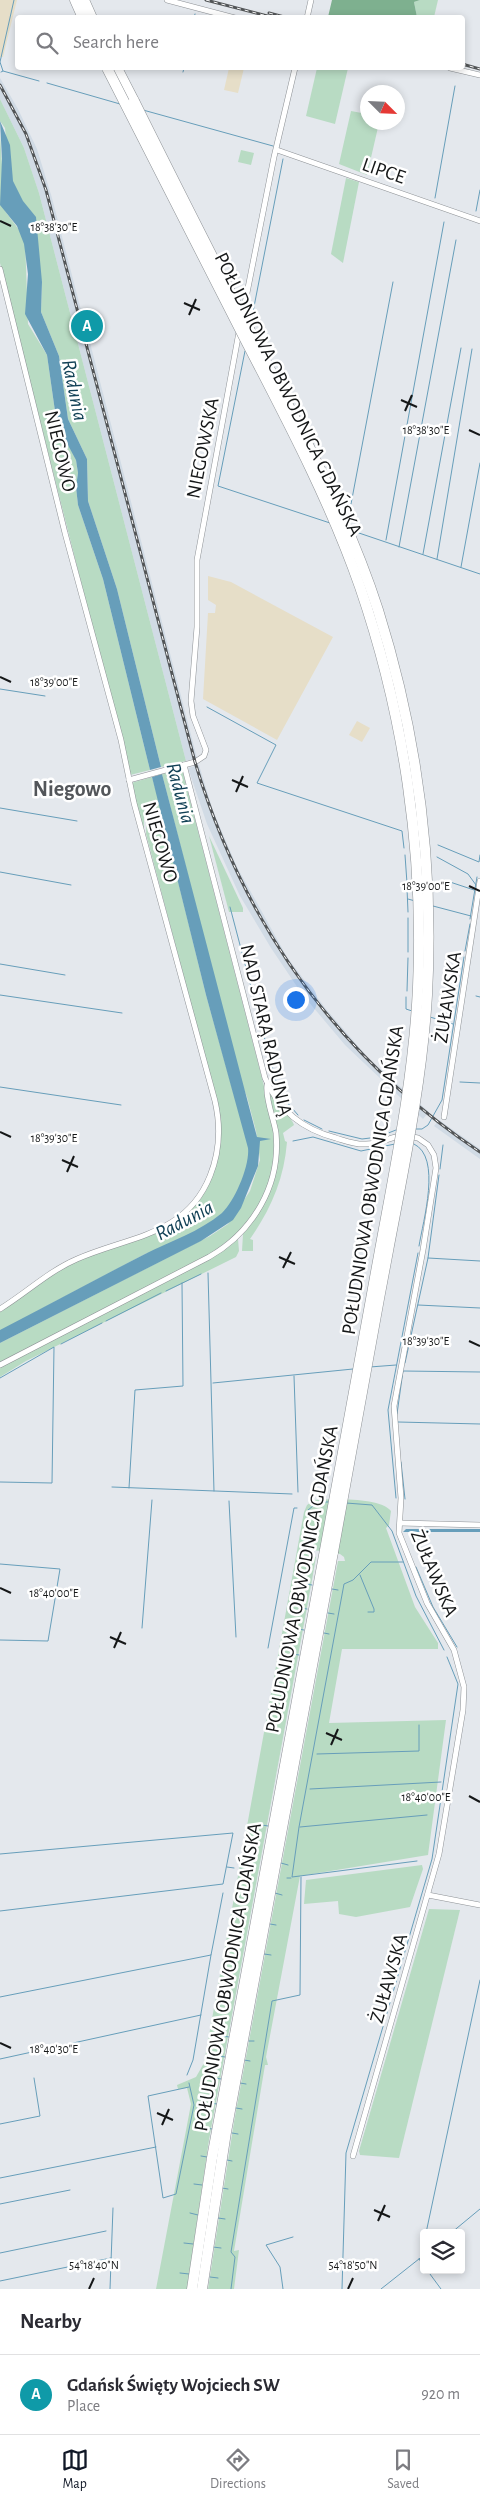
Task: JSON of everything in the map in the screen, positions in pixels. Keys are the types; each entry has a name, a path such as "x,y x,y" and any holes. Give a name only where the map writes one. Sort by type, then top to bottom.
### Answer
{"highway":[{"path":"75,0 82,15"},
{"path":"84,0 91,15"},
{"name":"POŁUDNIOWA OBWODNICA GDAŃSKA","path":"108,70 292,430 337,528 377,641 391,695 407,777 418,906 418,988 414,1044 398,1151 226,2132 202,2289"},
{"name":"POŁUDNIOWA OBWODNICA GDAŃSKA","path":"117,70 331,491 352,539 377,610 407,724 419,798 426,871 427,991 419,1083 212,2158 192,2289"}],"street":[{"path":"167,0 224,15"},
{"path":"308,15 311,0"},
{"name":"NIEGOWSKA","path":"131,779 182,766 201,759 206,750 193,716 190,701 197,627 197,560 235,352 296,70"},
{"path":"458,70 480,76"},
{"name":"LIPCE","path":"277,150 480,221"},
{"name":"NIEGOWO","path":"0,269 66,533 215,1101 219,1131 217,1151 203,1191 193,1207 181,1218 159,1230 67,1264 0,1309"},
{"name":"NAD STARĄ RADUNIĄ","path":"0,1365 210,1257 240,1236 258,1213 273,1170 276,1135 266,1086 268,1084 182,766"},
{"name":"ŻUŁAWSKA","path":"444,1117 480,881"},
{"name":"ŻUŁAWSKA","path":"268,1084 275,1098 290,1116 318,1133 358,1144 402,1136 414,1136 428,1145 434,1155 435,1176 394,1406 400,1491 400,1523 401,1538 427,1603 454,1650 464,1687 463,1710 439,1854 353,2156"},
{"path":"400,1523 480,1525"},
{"path":"428,1894 480,1905"}],"shaded area":[{"path":"0,0 17,0 3,57 0,57"},
{"path":"229,70 244,70 238,93 224,90"},
{"path":"0,78 18,109 37,149 52,198 82,314 89,313 92,329 87,331 197,758 186,761 39,193 24,148 0,99"},
{"path":"208,576 231,582 333,637 277,740 203,699 208,613 215,613 216,605 208,600"},
{"path":"357,721 370,728 362,742 349,735"},
{"path":"199,765 213,811 237,867 287,957 326,1009 370,1060 429,1112 423,1119 345,1045 302,994 271,948 240,896 207,824 188,768"},
{"path":"439,1120 480,1149 480,1159 434,1126"}],"green space":[{"path":"332,0 420,0 414,2 417,15 328,15"},
{"path":"438,0 434,15 417,15 414,2"},
{"path":"317,70 348,70 335,124 306,116"},
{"path":"0,99 24,148 39,193 186,761 161,767 117,589 88,501 87,459 68,419 59,356 41,312 42,282 12,205 5,128 0,121"},
{"path":"351,111 360,113 360,130 377,130 367,175 339,164"},
{"path":"0,134 5,211 25,238 28,324 47,355 57,425 76,459 78,505 103,579 150,770 130,775 0,263"},
{"path":"241,150 254,153 251,165 238,162"},
{"path":"346,178 359,182 343,263 331,254"},
{"path":"182,769 271,1113 274,1149 269,1185 259,1208 227,1248 238,1239 239,1251 236,1257 26,1361 0,1377 0,1343 210,1236 228,1224 250,1191 260,1160 256,1131 247,1097 228,1048 225,1020 162,774"},
{"path":"152,777 175,858 178,881 206,995 234,1095 243,1113 253,1160 226,1216 154,1253 147,1253 39,1310 0,1334 0,1311 49,1277 79,1260 140,1239 175,1223 190,1210 203,1194 215,1162 220,1137 217,1102 146,834 147,805 144,805 144,830 131,783"},
{"path":"209,836 243,908 243,912 229,912"},
{"path":"267,1089 294,1125 283,1133 287,1142 280,1181 270,1205 250,1239 253,1240 253,1251 242,1251 243,1234 255,1219 266,1195 277,1147"},
{"path":"343,1499 367,1501 385,1506 391,1511 389,1525 386,1528 415,1607 438,1643 438,1649 342,1649 329,1723 446,1720 428,1855 300,1876 266,2057 268,2065 265,2065 234,2251 239,2250 234,2289 208,2289 234,2122 338,1561 345,1561 344,1557 340,1554 313,1550 310,1555 316,1557 209,2140 187,2289 156,2289 191,2104 187,2088 178,2089 177,2085 196,2077 204,2063 304,1512 307,1505 314,1500"},
{"path":"422,1865 423,1869 410,1907 356,1917 339,1914 338,1901 304,1904 306,1880"},
{"path":"429,1909 460,1910 399,2158 360,2155 359,2151"}],"water":[{"path":"0,121 10,145 13,181 23,201 36,217 42,282 41,312 59,356 68,419 87,459 88,501 117,589 161,767 150,770 103,579 78,505 76,460 57,425 47,355 25,314 28,274 24,244 17,226 0,205 2,159"},
{"path":"162,774 257,1137 271,1139 260,1141 258,1166 241,1208 233,1220 201,1241 0,1343 0,1330 213,1220 222,1213 232,1200 247,1164 248,1148 206,995 152,777"},
{"path":"406,1529 480,1529 480,1532 403,1532"}],"waterway":[{"path":"1,72 3,71 0,62 14,0"},
{"path":"3,71 39,81"},
{"path":"47,83 120,104"},
{"path":"435,198 455,86"},
{"path":"143,110 273,146"},
{"path":"251,322 283,159"},
{"path":"476,211 480,190"},
{"path":"386,540 444,222"},
{"path":"399,547 456,240"},
{"path":"351,504 393,282"},
{"path":"423,554 461,348"},
{"path":"437,559 472,349"},
{"path":"245,351 218,486 330,523"},
{"path":"461,567 480,463"},
{"path":"353,531 480,574"},
{"path":"0,689 45,696"},
{"path":"207,707 276,745 257,783 402,831 404,848"},
{"path":"0,808 77,821"},
{"path":"438,845 479,862 480,855"},
{"path":"405,855 407,883"},
{"path":"437,857 468,874 476,885"},
{"path":"0,872 71,885"},
{"path":"470,919 477,877"},
{"path":"444,880 474,890"},
{"path":"407,888 408,912"},
{"path":"408,899 415,901"},
{"path":"433,906 471,916"},
{"path":"230,907 279,1093 298,1115"},
{"path":"408,918 408,952"},
{"path":"465,951 470,924"},
{"path":"415,1129 422,1129 428,1125 442,1100 464,957"},
{"path":"407,991 408,958"},
{"path":"0,964 65,975"},
{"path":"0,995 122,1013"},
{"path":"476,996 480,997"},
{"path":"406,997 406,1009 412,1011"},
{"path":"430,1017 453,1024"},
{"path":"460,1082 480,1083"},
{"path":"0,1087 121,1105"},
{"path":"304,1120 322,1129"},
{"path":"329,1131 362,1139 378,1137 396,1130"},
{"path":"293,1141 313,1137 361,1151 395,1144"},
{"path":"414,1144 422,1151 427,1162 429,1175 427,1206 419,1246"},
{"path":"440,1169 443,1145"},
{"path":"405,1363 428,1258 439,1175"},
{"path":"396,1498 388,1410 418,1253"},
{"path":"428,1258 480,1261"},
{"path":"208,1273 214,1491"},
{"path":"166,1291 201,1274"},
{"path":"129,1488 135,1390 183,1386 182,1283"},
{"path":"106,1321 161,1293"},
{"path":"418,1305 480,1308"},
{"path":"61,1344 102,1323"},
{"path":"0,1378 54,1347 52,1483 0,1482"},
{"path":"370,1367 396,1365"},
{"path":"213,1383 353,1369"},
{"path":"397,1414 403,1371 480,1372"},
{"path":"294,1376 298,1492"},
{"path":"398,1422 480,1424"},
{"path":"401,1462 405,1499"},
{"path":"112,1487 292,1494"},
{"path":"142,1628 152,1500"},
{"path":"229,1501 236,1637"},
{"path":"308,1510 318,1502 329,1502"},
{"path":"346,1503 372,1505 392,1531 416,1596 444,1650"},
{"path":"268,1648 294,1508 297,1508"},
{"path":"403,1562 371,1562 353,1580 344,1584 299,1827 292,1877 417,1861"},
{"path":"0,1564 60,1569 48,1641 0,1640"},
{"path":"416,1567 433,1607 457,1647"},
{"path":"360,1575 374,1609 374,1612 368,1612"},
{"path":"306,1584 312,1585"},
{"path":"332,1589 338,1590"},
{"path":"301,1608 307,1609"},
{"path":"328,1613 334,1614"},
{"path":"298,1629 304,1630"},
{"path":"324,1633 329,1634"},
{"path":"293,1654 299,1655"},
{"path":"342,2289 346,2153 432,1859 458,1684 447,1657"},
{"path":"317,1754 419,1751 419,1725"},
{"path":"310,1789 441,1782"},
{"path":"300,1827 427,1815"},
{"path":"262,1825 268,1826"},
{"path":"0,1854 233,1833 223,1884 0,1911"},
{"path":"281,1863 288,1865"},
{"path":"227,1867 234,1868"},
{"path":"241,1869 253,1872"},
{"path":"231,2289 235,2257 231,2252 272,2001 300,1995 301,1877"},
{"path":"0,1997 211,1955 223,1893"},
{"path":"275,1893 282,1895"},
{"path":"270,1924 276,1925"},
{"path":"264,1954 271,1955"},
{"path":"187,2075 193,2060 211,1955"},
{"path":"427,2229 480,1980"},
{"path":"0,2059 201,2015"},
{"path":"223,2036 229,2037"},
{"path":"249,2041 254,2041"},
{"path":"219,2056 225,2057"},
{"path":"244,2060 250,2061"},
{"path":"0,2124 40,2116 34,2078"},
{"path":"215,2078 221,2079"},
{"path":"189,2083 194,2105 176,2194 163,2198 148,2096 189,2087"},
{"path":"240,2083 246,2084"},
{"path":"210,2103 217,2104"},
{"path":"236,2108 242,2109"},
{"path":"205,2128 212,2129"},
{"path":"232,2133 238,2134"},
{"path":"0,2178 156,2147"},
{"path":"201,2156 207,2157"},
{"path":"227,2160 232,2161"},
{"path":"194,2184 202,2185"},
{"path":"222,2188 228,2189"},
{"path":"0,2204 70,2190"},
{"path":"110,2289 113,2208"},
{"path":"456,2229 480,2209"},
{"path":"190,2213 198,2215"},
{"path":"218,2218 225,2219"},
{"path":"0,2253 106,2231"},
{"path":"283,2289 280,2267 266,2245 293,2237"},
{"path":"184,2243 193,2244"},
{"path":"213,2247 221,2248"},
{"path":"0,2281 111,2258"},
{"path":"381,2289 420,2258"},
{"path":"180,2273 189,2274"},
{"path":"430,2274 441,2289"},
{"path":"210,2277 218,2278"}],"railway":[{"path":"206,0 264,15"},
{"path":"269,13 277,15"},
{"path":"465,65 480,69"},
{"path":"0,85 26,134 46,190 195,762 215,822 240,878 269,932 303,982 340,1030 382,1074 429,1115 480,1152"}],"place":[{"name":"Gdańsk Święty Wojciech SW","path":"87,326"}],"district":[{"name":"Niegowo","path":"72,788"}],"water label":[{"name":"Radunia","path":"75,390"},
{"name":"Radunia","path":"181,793"},
{"name":"Radunia","path":"184,1220"}]}
